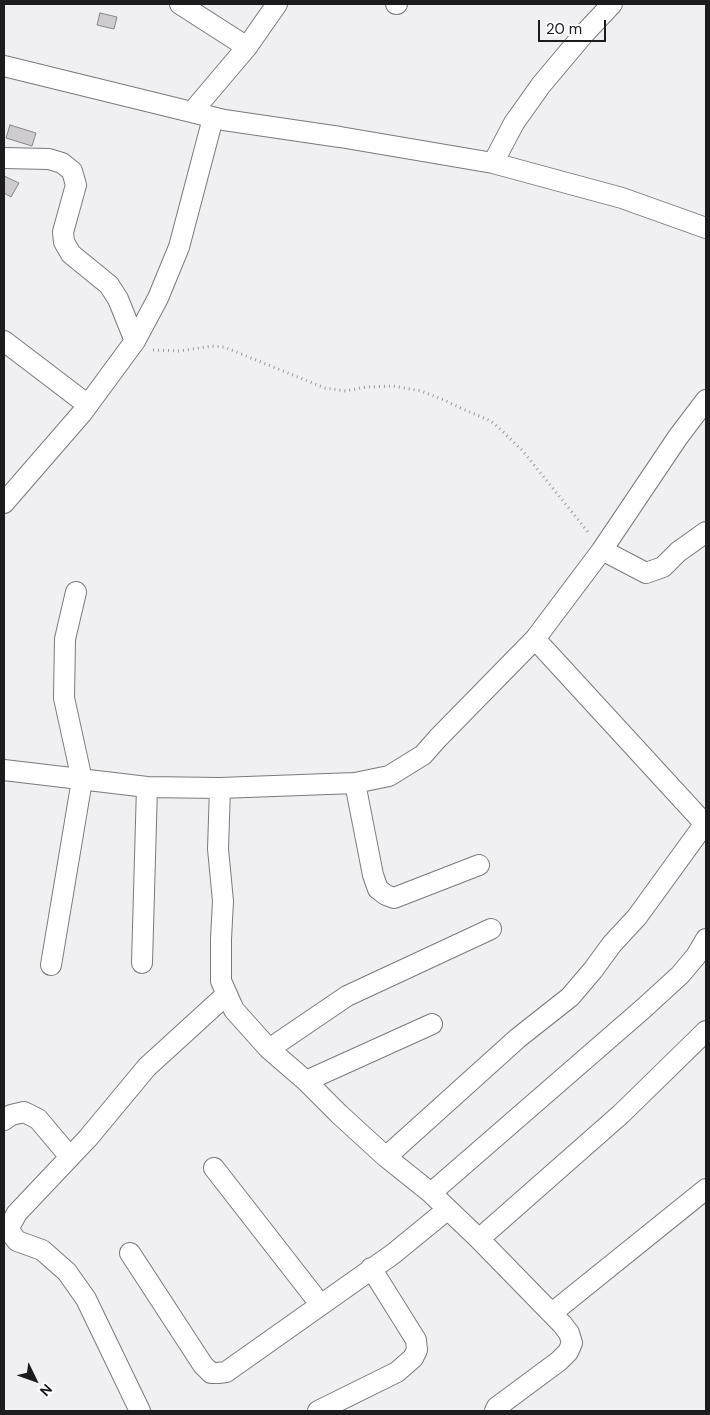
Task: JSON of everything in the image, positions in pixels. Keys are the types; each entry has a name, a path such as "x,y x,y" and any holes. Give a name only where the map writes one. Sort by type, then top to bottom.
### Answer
{"street":[{"path":"180,4 247,47"},
{"path":"192,112 247,47 277,4"},
{"path":"493,163 514,123 541,85 612,4"},
{"path":"4,66 213,118 493,163 622,198 706,228"},
{"path":"4,503 88,405 133,345 158,298 179,247 213,118"},
{"path":"4,158 49,159 62,163 72,170 76,185 63,232 64,242 71,254 109,285 118,299 133,345"},
{"path":"4,341 88,405"},
{"path":"4,770 147,787 220,788 355,783 389,776 423,755 535,640 602,550 678,437 706,400"},
{"path":"602,550 646,573 663,567 678,552 706,532"},
{"path":"51,966 82,780 64,698 65,639 76,592"},
{"path":"386,1157 518,1038 570,997 612,944 637,917 706,823 535,640"},
{"path":"355,783 373,875 378,889 386,895 394,898 479,865"},
{"path":"142,963 147,787"},
{"path":"220,788 218,849 224,901 221,939 221,981 234,1010 269,1049 306,1081 339,1114 386,1157 432,1193 552,1313 569,1333 572,1343 568,1352 559,1361 497,1407 495,1411"},
{"path":"269,1049 347,996 491,929"},
{"path":"432,1193 651,1002 680,975 696,956 706,939"},
{"path":"140,1411 86,1299 67,1272 42,1250 17,1241 8,1229 10,1222 17,1213 88,1138 147,1068 227,994"},
{"path":"306,1081 432,1024"},
{"path":"479,1239 621,1114 706,1031"},
{"path":"4,1120 11,1115 24,1112 38,1119 70,1157"},
{"path":"214,1168 320,1304"},
{"path":"552,1313 706,1189"},
{"path":"130,1253 203,1365 212,1373 226,1372 392,1254 448,1209"},
{"path":"318,1411 398,1372 413,1358 417,1350 416,1340 371,1268"}],"path":[{"path":"133,345 180,351 212,346 224,347 325,388 346,391 366,387 393,386 421,390 444,400 491,421 522,450 602,550"}],"building":[{"path":"100,13 117,17 114,29 97,25"},
{"path":"10,125 36,133 32,146 6,138"},
{"path":"4,176 19,183 11,197 4,193"}]}
